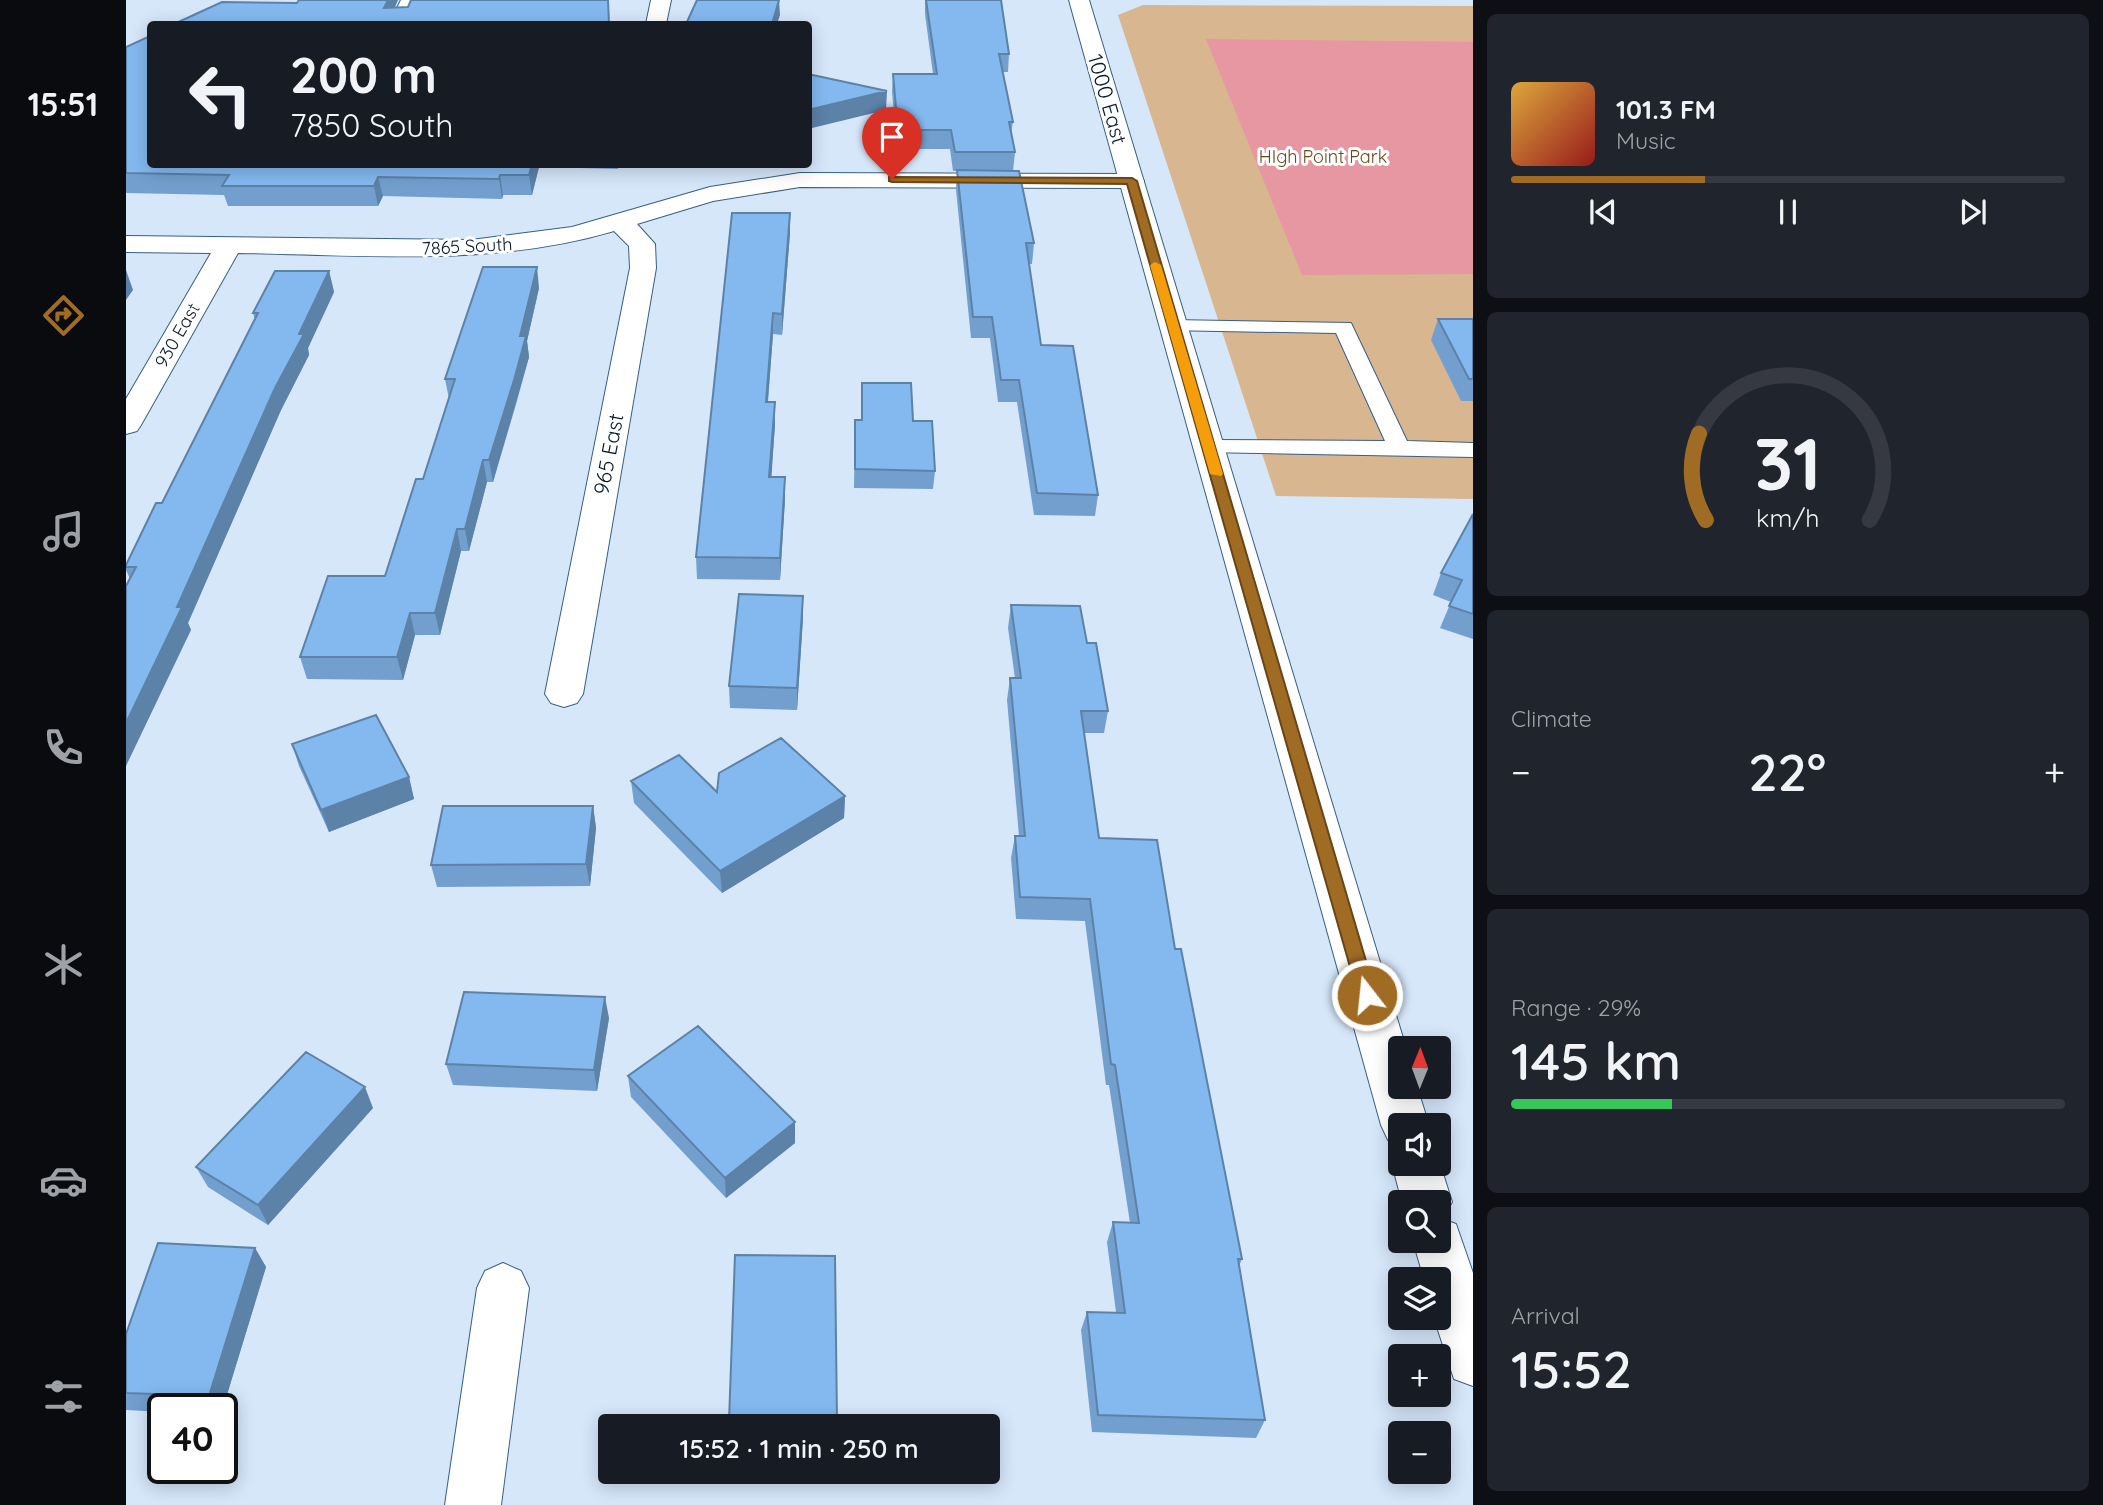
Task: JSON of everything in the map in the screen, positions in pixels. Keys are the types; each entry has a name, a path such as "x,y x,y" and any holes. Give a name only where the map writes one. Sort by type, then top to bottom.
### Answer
{"street":[{"path":"400,21 411,0"},
{"path":"657,21 661,0"},
{"name":"1000 East","path":"1079,0 1402,1113"},
{"name":"7865 South","path":"126,244 471,248 575,234 710,194 800,180 1132,181"},
{"name":"965 East","path":"564,694 643,268 642,244 620,222"},
{"name":"930 East","path":"126,425 229,245"},
{"path":"1442,1253 1473,1360"},
{"path":"473,1505 503,1288"}],"lane":[{"path":"1172,326 1344,327 1399,448"},
{"path":"1209,447 1473,450"}],"green space":[{"name":"HIgh Point Park","path":"1143,5 1473,6 1473,499 1276,496 1118,15"}],"shaded area":[{"path":"1206,39 1473,42 1473,274 1302,275"}],"building":[{"path":"299,0 388,0 384,8 408,7 411,0 608,0 609,21 181,21 222,2 297,3"},
{"path":"697,0 779,0 773,21 687,21"},
{"path":"926,0 1001,0 1009,54 999,54 1013,122 1009,122 1015,152 955,152 951,130 898,130 893,74 937,74"},
{"path":"147,37 147,168 531,168 529,175 500,175 499,179 378,177 374,186 222,186 229,175 126,173 126,47"},
{"path":"812,75 887,91 812,109"},
{"path":"957,170 1019,171 1034,243 1026,243 1041,345 1073,346 1098,495 1037,493 1019,380 1001,380 992,317 973,317"},
{"path":"732,213 790,213 782,314 773,313 766,402 775,402 769,477 785,477 780,558 696,557"},
{"path":"483,267 537,267 520,336 526,336 514,380 489,460 483,460 465,529 457,529 435,613 410,613 397,657 300,657 328,576 385,576 416,479 423,479 455,379 445,379"},
{"path":"275,271 329,271 299,334 304,334 275,388 177,607 182,607 126,723 126,586 136,567 126,565 156,503 162,503 258,313 253,313"},
{"path":"1438,319 1473,319 1473,379 1469,379"},
{"path":"862,383 911,383 913,421 932,421 935,471 855,469 855,420 862,420"},
{"path":"1473,514 1473,614 1449,606 1462,580 1441,573"},
{"path":"739,594 803,596 797,688 729,686"},
{"path":"1011,605 1080,606 1087,643 1096,643 1108,711 1081,711 1099,838 1157,840 1175,949 1181,949 1242,1259 1238,1259 1265,1420 1098,1415 1087,1312 1125,1313 1113,1222 1139,1223 1115,1065 1111,1064 1090,899 1020,897 1015,836 1025,836 1010,678 1021,678"},
{"path":"376,715 409,777 321,810 292,744"},
{"path":"781,738 845,796 720,871 631,781 679,755 717,792 719,773"},
{"path":"443,806 593,806 586,864 431,865"},
{"path":"464,992 605,997 594,1070 446,1064"},
{"path":"698,1026 795,1122 725,1178 628,1076"},
{"path":"306,1052 365,1087 258,1205 196,1167"},
{"path":"158,1243 255,1248 210,1393 126,1393 126,1334"},
{"path":"735,1255 835,1256 837,1414 729,1414"}],"slow traffic":[{"path":"1155,265 1216,474"}],"route":[{"path":"892,179 1132,181 1367,995"}]}
